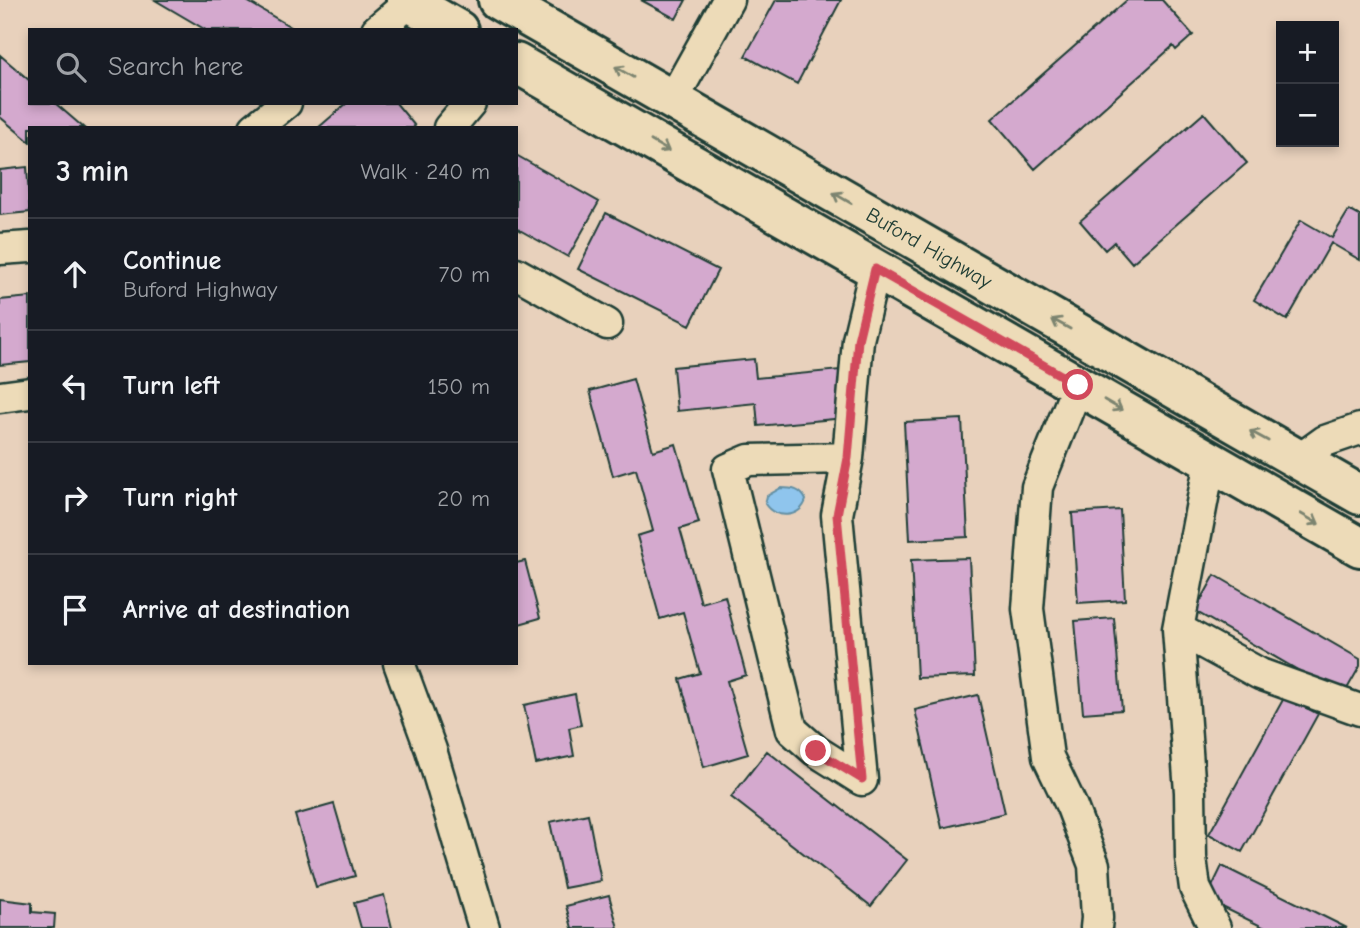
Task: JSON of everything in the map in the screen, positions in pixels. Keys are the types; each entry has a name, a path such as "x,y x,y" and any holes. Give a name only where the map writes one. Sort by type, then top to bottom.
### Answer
{"main road":[{"name":"Buford Highway","path":"498,0 1360,495"},
{"path":"408,1 455,28"},
{"path":"518,64 1360,547"}],"street":[{"path":"673,99 728,0"},
{"path":"379,28 408,1"},
{"path":"451,126 468,105"},
{"path":"0,249 28,247"},
{"path":"848,458 749,460 728,469 792,730 816,751 862,779 837,515 848,458 858,340 875,269"},
{"path":"518,274 607,324"},
{"path":"1078,385 1037,487 1028,609 1048,757 1072,807 1094,865 1096,928"},
{"path":"0,397 28,393"},
{"path":"1300,459 1325,441 1360,429"},
{"path":"1210,461 1178,629 1190,792 1191,858 1195,888 1216,928"},
{"path":"1178,629 1260,674 1360,710"},
{"path":"399,665 431,750 484,928"}],"water":[{"path":"781,488 802,493 806,500 799,510 781,515 769,509 765,504 767,496"}],"building":[{"path":"155,0 245,0 293,28 203,28"},
{"path":"641,0 686,0 676,19"},
{"path":"776,0 841,0 797,84 745,56"},
{"path":"1127,0 1162,0 1193,35 1176,50 1173,46 1035,169 992,119"},
{"path":"0,55 28,79 28,105 57,105 82,126 28,126 28,140 0,117"},
{"path":"345,105 398,105 415,126 320,126"},
{"path":"1204,113 1247,163 1132,263 1114,242 1105,250 1080,221"},
{"path":"518,156 599,202 568,257 518,229"},
{"path":"27,167 28,212 0,215 0,170"},
{"path":"1349,210 1360,216 1360,260 1331,243 1287,320 1254,300 1301,220 1332,238"},
{"path":"606,213 718,270 690,325 578,269"},
{"path":"28,297 28,362 0,365 0,300"},
{"path":"754,359 756,378 840,370 845,418 758,426 756,403 677,411 673,367"},
{"path":"633,379 653,451 676,444 699,523 680,529 701,603 725,596 746,675 727,681 748,754 704,767 680,679 700,673 683,612 660,619 637,536 653,531 636,469 613,476 590,391"},
{"path":"962,419 968,537 910,540 904,422"},
{"path":"1120,510 1125,600 1078,603 1072,513"},
{"path":"969,558 975,676 917,678 911,560"},
{"path":"525,561 540,618 518,624 518,563"},
{"path":"1215,575 1360,659 1360,666 1343,696 1195,611"},
{"path":"1114,618 1122,710 1083,713 1075,621"},
{"path":"575,694 581,725 569,728 574,756 536,764 524,705"},
{"path":"978,695 1005,813 942,828 915,710"},
{"path":"1285,696 1318,714 1242,852 1209,834"},
{"path":"767,751 907,860 871,906 731,797"},
{"path":"334,804 355,876 316,887 295,815"},
{"path":"588,814 601,881 564,888 550,822"},
{"path":"1222,866 1347,928 1265,928 1206,899"},
{"path":"384,895 392,928 361,928 354,903"},
{"path":"609,895 618,928 572,928 566,906"},
{"path":"0,899 32,903 32,912 55,914 54,928 0,928"}],"route":[{"path":"816,751 862,779 837,515 848,458 858,340 875,269 1078,385"}]}
